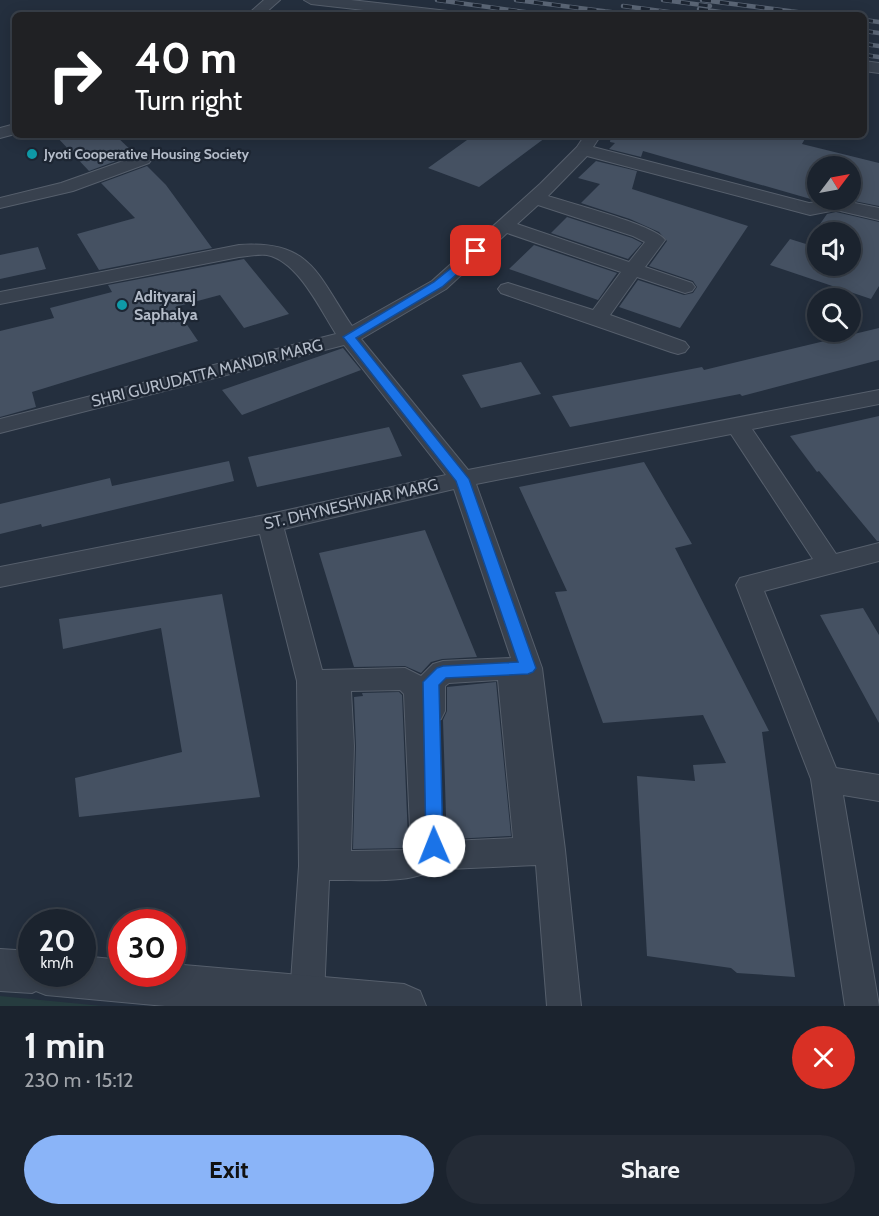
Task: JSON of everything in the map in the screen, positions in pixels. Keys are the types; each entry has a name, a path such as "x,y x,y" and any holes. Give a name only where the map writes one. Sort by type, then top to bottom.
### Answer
{"street":[{"path":"258,12 273,0"},
{"path":"312,0 421,12"},
{"path":"588,142 810,209 824,203 838,204 879,214"},
{"name":"SHRI GURUDATTA MANDIR MARG","path":"0,426 349,337 438,285 536,198 588,142"},
{"path":"0,203 67,187 143,159"},
{"path":"536,198 656,240 598,318"},
{"path":"504,226 685,287"},
{"path":"0,298 228,253 265,249 284,254 300,264 349,337 462,479 520,668 540,850 564,1006"},
{"path":"508,289 678,347"},
{"name":"ST. DHYNESHWAR MARG","path":"0,577 270,523 462,479 879,397"},
{"path":"737,425 830,565"},
{"path":"270,523 324,681 340,746 307,996"},
{"path":"862,1006 826,779 748,585 879,552"},
{"path":"520,668 443,672 431,682 434,846 439,852 448,855 540,850"},
{"path":"324,681 405,679 418,688 427,854 414,864 324,866"},
{"path":"826,779 879,788"},
{"path":"0,970 18,971"},
{"path":"96,978 404,1006"}],"green space":[{"path":"0,996 102,1006 0,1006"}],"building":[{"path":"58,138 118,138 135,154 89,171"},
{"path":"470,138 545,138 479,187 428,168"},
{"path":"611,138 805,138 802,144 851,156 807,156 807,198 643,151 641,157 609,149 615,143 610,142"},
{"path":"861,159 879,163 879,206 861,202"},
{"path":"596,161 637,171 632,189 748,226 680,328 619,307 638,280 684,295 693,293 697,287 693,281 649,266 667,241 659,232 630,219 581,203 600,184 578,178"},
{"path":"147,166 166,185 212,248 99,270 77,234 135,218 101,183"},
{"path":"836,212 879,222 879,286 871,299 861,296 861,288 838,288 770,265 790,239 807,243 807,276 861,276 861,222 821,222 827,214"},
{"path":"567,217 642,243 628,259 551,233"},
{"path":"534,245 617,273 598,300 509,269"},
{"path":"38,247 46,269 0,279 0,255"},
{"path":"244,259 289,314 244,328 220,295 175,307 198,341 32,392 36,407 0,417 0,331 54,318 50,308 112,292 108,285"},
{"path":"879,328 879,360 742,396 740,394 570,427 552,396 702,367 704,370 821,342 861,342 861,332"},
{"path":"343,348 361,370 242,415 222,390"},
{"path":"521,362 541,394 481,408 462,375"},
{"path":"879,416 879,541 877,541 819,471 817,472 790,436"},
{"path":"389,427 402,456 257,487 248,457"},
{"path":"229,461 234,481 42,527 41,524 0,534 0,504 110,478 112,486"},
{"path":"644,462 692,544 675,548 769,731 762,732 795,977 737,973 731,968 647,956 637,776 695,781 693,765 726,763 703,715 603,723 555,592 567,591 519,487"},
{"path":"425,530 477,657 431,662 421,673 405,666 354,667 319,553"},
{"path":"222,594 260,797 79,817 75,778 182,752 161,628 63,649 59,619"},
{"path":"863,608 879,635 879,723 820,615"},
{"path":"496,682 511,836 452,839 451,826 446,816 443,720 447,711 447,687"},
{"path":"399,692 402,695 408,839 406,848 353,849 356,746 354,697 363,696 362,693"}],"railway":[{"path":"437,0 525,12"},
{"path":"516,0 610,12"},
{"path":"663,0 710,6"},
{"path":"702,0 796,12"},
{"path":"623,6 668,12"},
{"path":"699,9 720,12"},
{"path":"867,20 879,22"},
{"path":"867,31 879,33"},
{"path":"867,44 879,46"},
{"path":"867,55 879,57"}],"place":[{"name":"Jyoti Cooperative Housing Society","path":"32,154"},
{"name":"Adityaraj Saphalya","path":"122,305"}],"route":[{"path":"434,846 431,682 435,676 443,672 528,668 462,479 349,337 438,285 476,251"}]}
